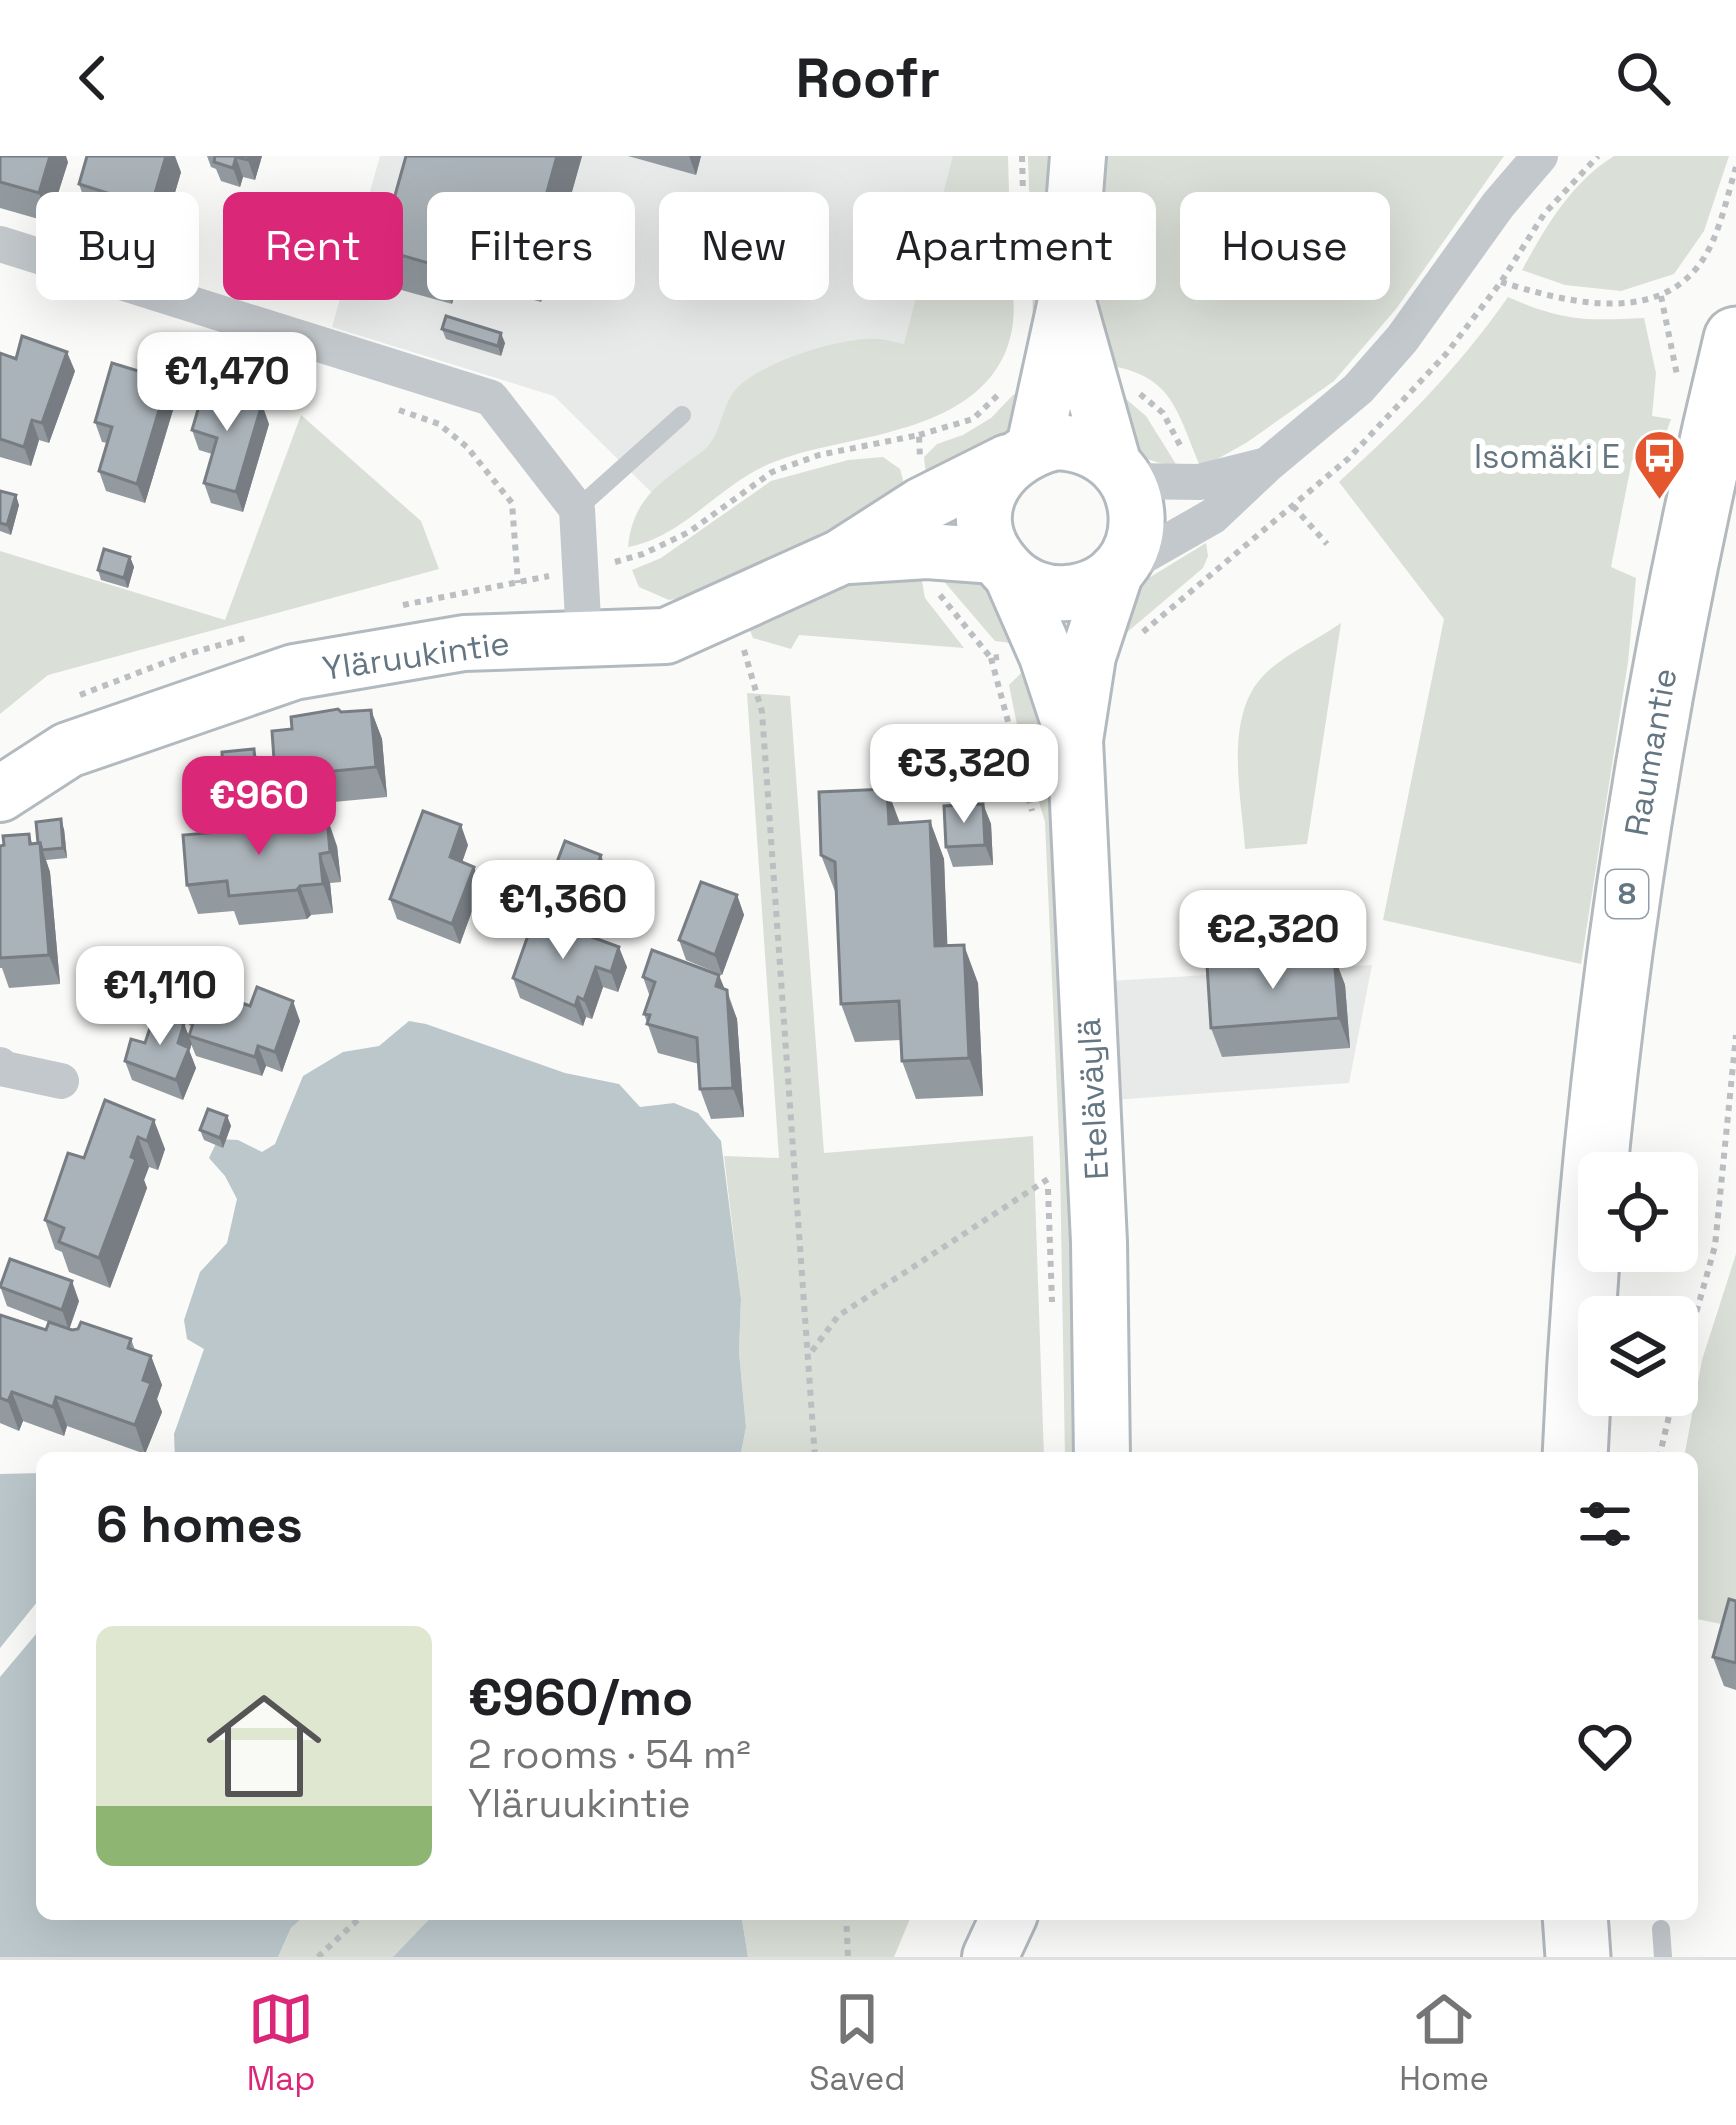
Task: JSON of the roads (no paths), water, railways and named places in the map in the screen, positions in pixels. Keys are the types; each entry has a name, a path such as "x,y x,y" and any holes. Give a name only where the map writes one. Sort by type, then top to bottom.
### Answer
{"highway":[{"name":"Raumantie","path":"1575,1452 1581,1320 1632,854 1683,568 1736,339"},
{"path":"1575,1920 1578,1957"}],"main road":[{"path":"1075,192 1078,156"},
{"path":"1021,454 1066,300"},
{"path":"1068,300 1137,519 1132,553 1093,590 1059,594 1035,589 1003,566 985,516 992,484 1021,454 1056,442 1083,443 1121,471"},
{"name":"Yläruukintie","path":"0,794 68,750 294,672 464,643 666,636 841,557 922,505 1021,454"},
{"name":"Yläruukintie","path":"841,557 927,551 1003,566"},
{"name":"Eteläväylä","path":"1003,566 1047,656 1075,740"},
{"name":"Eteläväylä","path":"1102,1452 1099,1242 1075,740 1088,656 1116,571"},
{"path":"990,1957 1007,1920"}],"street":[{"path":"1116,571 1213,516 1358,389 1402,339 1498,205 1540,156"},
{"path":"0,244 491,398 577,509 584,638"},
{"path":"1121,471 1199,482 1267,465"},
{"path":"0,1065 61,1081"}],"lane":[{"path":"577,509 682,416"},
{"path":"1661,1929 1663,1957"}],"place":[{"name":"Isomäki E","path":"1659,502"}]}
